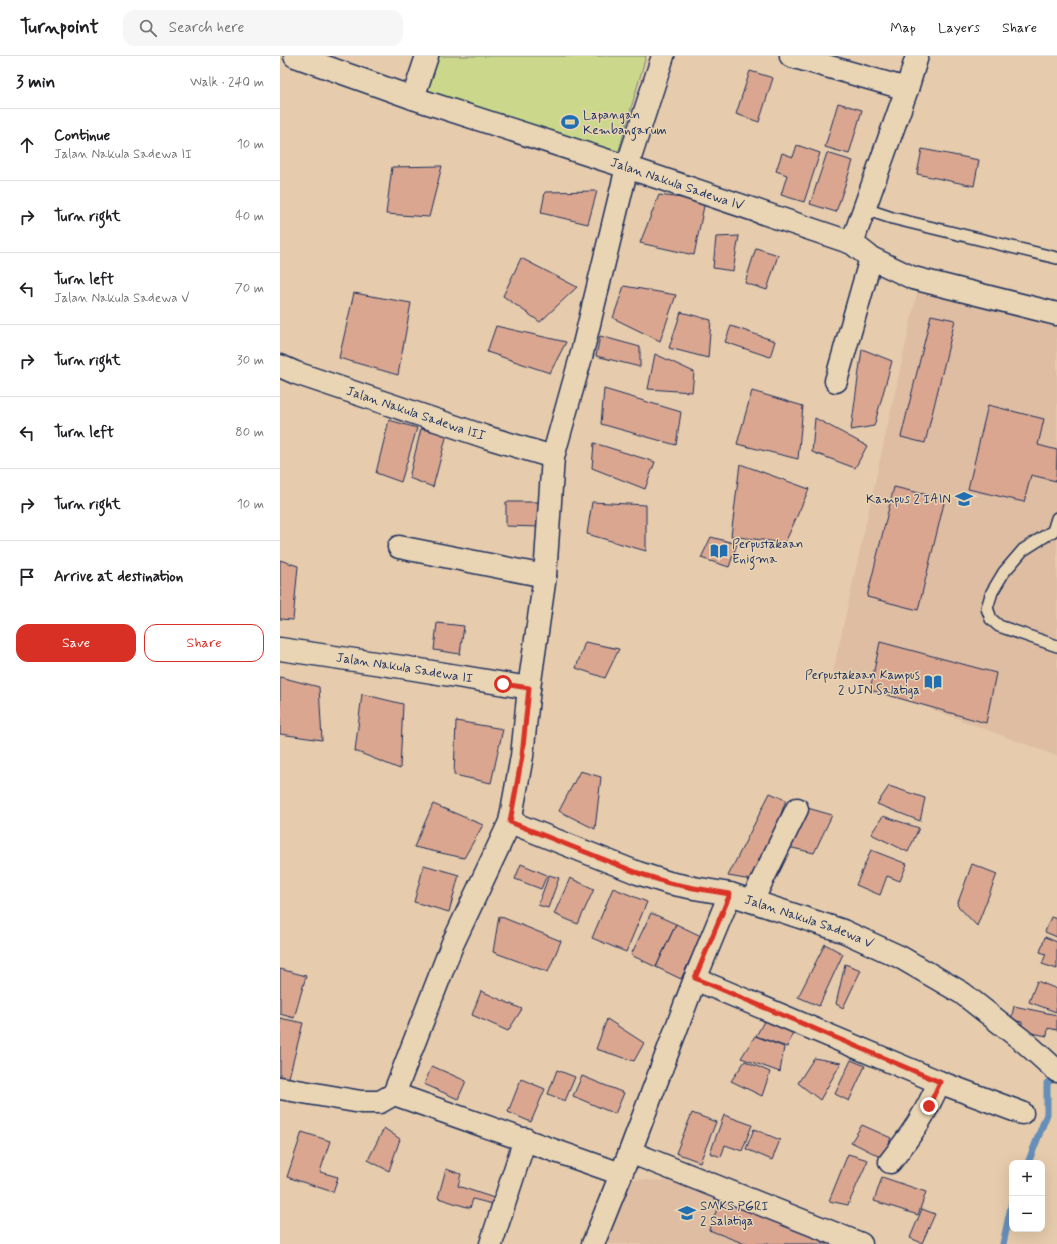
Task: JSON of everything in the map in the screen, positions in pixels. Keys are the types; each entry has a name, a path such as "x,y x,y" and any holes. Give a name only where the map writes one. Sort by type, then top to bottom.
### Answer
{"street":[{"name":"Jalan Nakula Sadewa IV","path":"295,56 413,98 627,167 852,243 871,258 913,278 1057,314"},
{"path":"413,98 426,56"},
{"path":"280,1088 361,1102 380,1102 394,1094 452,945 510,822 522,756 529,688 545,576 553,457 581,357 627,167 663,56"},
{"path":"791,56 907,89"},
{"path":"852,243 907,89 917,56"},
{"path":"836,381 871,258"},
{"name":"Jalan Nakula Sadewa III","path":"280,366 296,373 486,437 553,457"},
{"path":"399,547 545,576"},
{"name":"Jalan Nakula Sadewa II","path":"280,649 529,688"},
{"path":"752,901 797,809"},
{"name":"Jalan Nakula Sadewa V","path":"510,822 638,873 669,883 730,894 843,931 900,957 962,993 1027,1044 1055,1069"},
{"path":"593,1244 630,1152 695,978 730,894"},
{"path":"695,978 940,1082 1022,1113"},
{"path":"890,1162 913,1132 940,1082"},
{"path":"394,1094 621,1174"},
{"path":"492,1244 525,1140"},
{"path":"630,1152 861,1244"}],"lane":[{"path":"865,209 892,218 1057,258"},
{"path":"1057,518 1055,531 1023,550 1004,572 992,592 987,608 991,619 999,626 1057,646"}],"shaded area":[{"name":"Kampus 2 IAIN","path":"918,289 1057,325 1057,756 833,672"},
{"name":"SMKS PGRI 2 Salatiga","path":"630,1179 678,1182 837,1244 606,1244"}],"green space":[{"name":"Lapangan Kembangarum","path":"421,56 646,56 617,157 409,88"}],"building":[{"path":"750,71 773,78 759,122 736,114"},
{"path":"838,103 862,110 849,154 825,147"},
{"path":"797,145 820,153 804,202 781,195 787,175 776,171 782,153 793,157"},
{"path":"922,149 979,160 974,186 917,174"},
{"path":"827,153 853,161 836,212 810,204"},
{"path":"442,166 429,217 386,214 392,167"},
{"path":"597,191 588,224 541,213 545,192"},
{"path":"659,195 705,201 694,255 640,243"},
{"path":"739,236 733,271 713,268 716,237"},
{"path":"756,248 778,255 767,290 745,283"},
{"path":"521,258 577,287 540,322 503,296"},
{"path":"624,286 676,295 660,341 613,318"},
{"path":"354,293 411,303 398,375 339,358"},
{"path":"681,312 711,320 708,358 669,348"},
{"path":"931,315 955,320 925,443 901,437"},
{"path":"496,326 566,342 550,373 487,352"},
{"path":"731,326 775,341 770,357 725,342"},
{"path":"600,336 640,347 640,367 596,356"},
{"path":"862,349 892,361 874,426 851,430"},
{"path":"655,354 694,372 692,392 648,389"},
{"path":"604,389 681,412 676,445 601,424"},
{"path":"752,391 803,406 798,459 737,444"},
{"path":"988,405 1044,419 1038,445 1057,450 1056,481 1031,475 1024,502 968,489"},
{"path":"815,418 867,446 855,468 812,452"},
{"path":"389,420 417,428 401,482 376,473"},
{"path":"421,429 447,434 433,487 409,478"},
{"path":"594,443 655,462 645,489 592,468"},
{"path":"740,464 809,489 785,543 731,536"},
{"path":"894,487 945,499 918,610 867,597"},
{"path":"506,502 542,502 540,527 506,526"},
{"path":"592,502 646,505 646,551 587,534"},
{"name":"Perpustakaan Enigma","path":"711,537 737,544 729,567 701,558"},
{"path":"280,560 298,566 293,620 280,619"},
{"path":"437,623 464,626 460,654 434,650"},
{"path":"585,642 619,649 605,678 576,668"},
{"name":"Perpustakaan Kampus 2 UIN Salatiga","path":"880,642 996,673 986,723 870,690"},
{"path":"280,677 319,687 322,740 280,734"},
{"path":"362,694 403,704 400,769 355,751"},
{"path":"456,721 503,729 491,783 454,775"},
{"path":"580,771 601,777 595,829 559,811"},
{"path":"889,786 925,798 920,821 877,804"},
{"path":"770,793 786,800 757,881 728,876"},
{"path":"433,804 483,825 464,858 414,847"},
{"path":"804,807 832,815 814,853 788,847"},
{"path":"883,816 919,828 908,852 871,834"},
{"path":"871,850 907,864 900,881 887,876 880,895 856,885"},
{"path":"521,864 547,875 541,889 515,879"},
{"path":"972,864 997,874 977,926 957,905"},
{"path":"424,865 459,875 449,912 414,902"},
{"path":"549,875 559,878 548,908 538,905"},
{"path":"570,878 594,889 578,924 554,914"},
{"path":"613,888 647,902 626,952 592,938"},
{"path":"651,913 676,924 656,967 631,955"},
{"path":"499,916 561,941 548,972 493,952"},
{"path":"1051,917 1057,919 1057,937 1045,932"},
{"path":"676,924 701,936 681,979 656,967"},
{"path":"1045,937 1057,942 1057,969 1042,964 1046,954 1040,952"},
{"path":"825,944 843,954 819,1006 798,997"},
{"path":"845,964 861,970 843,1008 836,1004"},
{"path":"280,969 306,976 294,1018 280,1014"},
{"path":"1037,981 1057,989 1056,1012 1029,1002"},
{"path":"481,991 522,1009 508,1031 472,1015"},
{"path":"1014,1006 1057,1015 1057,1030 1048,1028 1047,1036 1021,1031 1022,1022 1011,1020"},
{"path":"768,1014 796,1026 787,1047 756,1036"},
{"path":"280,1018 303,1023 288,1081 280,1080"},
{"path":"607,1019 644,1043 634,1061 596,1049"},
{"path":"755,1036 784,1047 780,1072 741,1058"},
{"path":"814,1058 841,1063 820,1100 798,1083"},
{"path":"851,1060 865,1066 849,1101 835,1094"},
{"path":"745,1061 770,1072 762,1096 731,1081"},
{"path":"432,1066 466,1081 458,1099 424,1084"},
{"path":"557,1070 575,1077 565,1101 548,1094"},
{"path":"582,1076 624,1093 615,1114 573,1096"},
{"path":"521,1079 545,1089 531,1122 508,1112"},
{"path":"692,1113 716,1122 700,1162 676,1153"},
{"path":"724,1115 752,1125 742,1151 725,1145 721,1157 710,1153"},
{"path":"862,1125 891,1138 883,1158 851,1142"},
{"path":"384,1128 400,1139 389,1171 368,1160"},
{"path":"754,1129 780,1140 772,1160 746,1149"},
{"path":"302,1132 330,1141 320,1172 338,1177 333,1192 287,1177"},
{"path":"848,1154 868,1160 848,1205 829,1201"},
{"path":"446,1169 461,1174 458,1186 494,1198 492,1204 473,1199 470,1208 438,1198"},
{"path":"882,1177 926,1192 918,1215 874,1201"},
{"path":"722,1196 844,1244 745,1244 709,1230"},
{"path":"922,1209 935,1214 922,1243 910,1238"}],"waterway":[{"path":"1029,1160 1047,1114 1047,1083 1057,1076"},
{"path":"1003,1244 1009,1216"}],"place":[{"name":"Lapangan Kembangarum","path":"570,122"},
{"name":"Kampus 2 IAIN","path":"964,499"},
{"name":"Perpustakaan Enigma","path":"719,551"},
{"name":"Perpustakaan Kampus 2 UIN Salatiga","path":"933,682"},
{"name":"SMKS PGRI 2 Salatiga","path":"687,1213"}],"route":[{"path":"503,684 529,688 522,756 510,822 638,873 669,883 730,894 695,978 940,1082 929,1106"}]}
